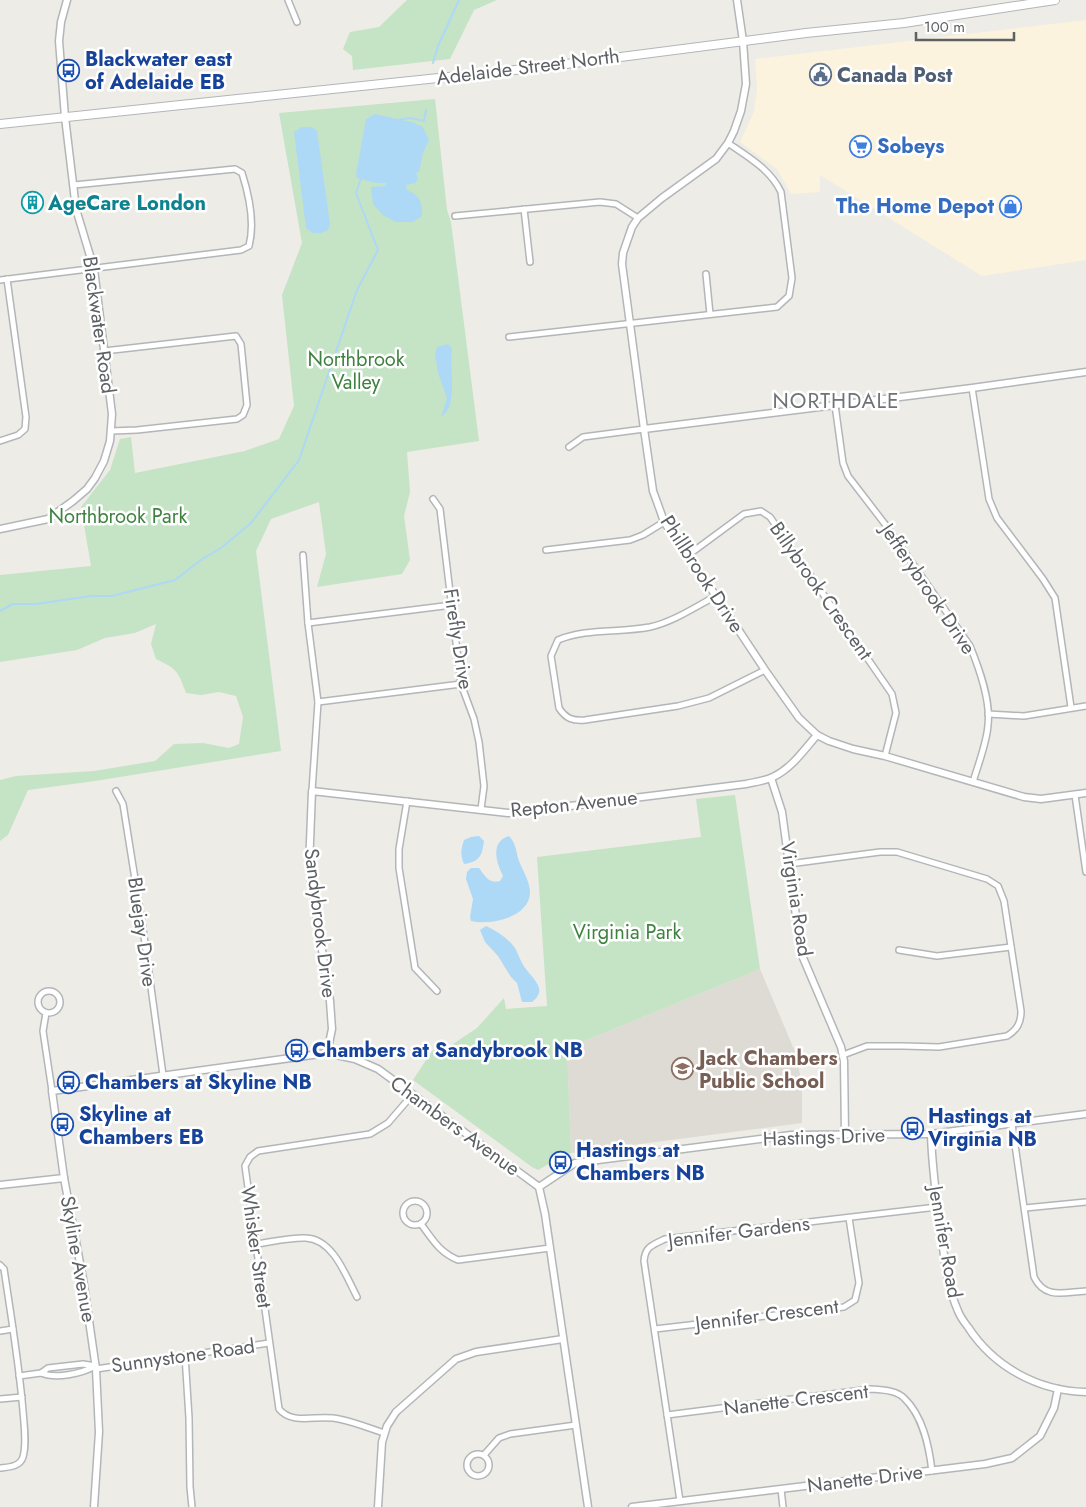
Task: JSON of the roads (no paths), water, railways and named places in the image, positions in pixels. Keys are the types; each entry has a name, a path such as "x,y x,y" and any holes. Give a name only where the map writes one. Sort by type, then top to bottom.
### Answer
{"main road":[{"name":"Adelaide Street North","path":"0,124 543,67 806,33 904,23 1056,0"}],"street":[{"name":"Blackwater Road","path":"0,529 48,520 73,501 87,489 95,478 104,460 110,441 112,414 94,269 76,208 58,42 67,0"},
{"path":"288,0 297,22"},
{"name":"Phillbrook Drive","path":"737,0 743,41 746,84 741,111 728,143 716,159 638,218 627,239 623,253 622,264 653,491 664,522 799,718 817,735 837,744 885,756 1024,798 1041,799 1086,793"},
{"path":"509,337 777,307 789,296 792,278 781,192 775,179 762,167 728,143"},
{"path":"0,280 241,250 249,246 252,233 246,185 242,172 235,169 74,185"},
{"path":"455,216 600,202 616,204 638,218"},
{"path":"524,209 530,262"},
{"path":"706,274 710,314"},
{"path":"0,441 18,435 25,429 26,417 7,279"},
{"path":"104,351 236,336 241,344 247,405 243,415 237,419 137,430 111,430"},
{"path":"569,447 583,437 1086,372"},
{"path":"972,388 989,499 997,518 1055,598 1071,707"},
{"name":"Jefferybrook Drive","path":"835,405 843,464 848,476 888,528 970,646 978,665 984,685 989,725 973,782"},
{"name":"Firefly Drive","path":"433,499 440,509 461,684 474,719 479,742 484,786 481,810"},
{"name":"Billybrook Crescent","path":"687,556 744,514 761,511 770,517 892,694 896,713 885,756"},
{"path":"546,550 630,540 643,535 664,522"},
{"name":"Sandybrook Drive","path":"303,555 308,623 318,702 309,867 332,1020 327,1053"},
{"path":"716,596 667,622 649,627 571,635 558,640 552,656 559,708 564,716 574,721 678,706 709,698 765,670"},
{"path":"308,623 452,605"},
{"path":"318,702 461,684"},
{"path":"988,714 1024,716 1086,706"},
{"name":"Repton Avenue","path":"312,791 508,813 530,811 746,784 771,778 782,772 796,760 817,735"},
{"name":"Virginia Road","path":"771,778 782,812 801,953 843,1055 845,1134"},
{"name":"Bluejay Drive","path":"116,791 123,804 163,1075"},
{"path":"1075,795 1086,872"},
{"path":"407,802 399,849 399,868 415,968 437,991"},
{"path":"789,864 880,852 897,852 987,879 998,886 1004,901 1022,1011 1021,1021 1015,1031 1007,1036 939,1047 867,1046 843,1055"},
{"path":"899,950 937,956 1011,947"},
{"path":"52,992 58,997 59,1005 52,1012 46,1013 39,1007 38,1002 43,993 52,992"},
{"name":"Skyline Avenue","path":"46,1013 43,1031 64,1178 83,1279 96,1368 99,1432 94,1507"},
{"name":"Chambers Avenue","path":"52,1091 327,1053 354,1059 378,1069 539,1187 550,1248 588,1507"},
{"name":"Whisker Street","path":"384,1433 338,1419 320,1417 299,1419 284,1415 279,1409 245,1166 250,1157 258,1151 370,1134 388,1123 413,1094"},
{"name":"Hastings Drive","path":"539,1187 575,1163 791,1135 931,1134 1086,1114"},
{"path":"1012,1124 1034,1277 1044,1291 1055,1293 1086,1291"},
{"name":"Jennifer Road","path":"931,1134 932,1171 948,1282 958,1312 977,1341 1010,1370 1033,1381 1058,1389 1086,1392"},
{"path":"0,1185 64,1178"},
{"path":"418,1202 425,1208 426,1218 421,1224 414,1225 406,1221 403,1212 408,1204 418,1202"},
{"path":"1024,1208 1086,1202"},
{"name":"Jennifer Gardens","path":"680,1501 644,1261 645,1253 649,1246 665,1240 937,1208"},
{"name":"Jennifer Crescent","path":"655,1329 844,1307 855,1300 859,1283 849,1218"},
{"path":"421,1224 447,1256 458,1260 550,1248"},
{"path":"256,1244 307,1238 326,1245 335,1257 357,1297"},
{"path":"0,1265 4,1269 13,1329 25,1435 23,1457 18,1464 0,1468"},
{"path":"0,1330 13,1329"},
{"path":"378,1507 382,1442 384,1433 396,1412 456,1359 476,1352 563,1339"},
{"name":"Sunnystone Road","path":"19,1376 41,1373 48,1368 83,1364 96,1368 269,1343"},
{"path":"185,1355 192,1507"},
{"name":"Nanette Crescent","path":"667,1415 870,1389 890,1391 904,1397 916,1413 926,1437 932,1471"},
{"name":"Nanette Drive","path":"632,1507 932,1471 985,1464 1012,1458 1040,1436 1054,1408 1058,1389"},
{"path":"0,1399 22,1397"},
{"path":"484,1455 499,1438 510,1434 576,1425"},
{"path":"477,1454 484,1455 489,1461 488,1472 482,1476 474,1476 467,1468 468,1460 477,1454"},
{"path":"781,1489 784,1507"}],"water":[{"path":"375,114 422,126 429,140 423,153 419,172 416,173 418,179 415,183 406,185 407,190 415,194 421,206 422,216 413,222 396,222 383,215 373,204 371,187 386,186 386,183 376,183 357,178 356,174 366,119"},
{"path":"302,127 312,127 317,131 330,224 328,230 321,233 313,233 306,228 294,132"},
{"path":"448,344 452,350 452,395 447,412 441,417 447,398 438,373 435,354 437,347"},
{"path":"479,836 484,841 481,854 474,862 464,864 461,852 464,840"},
{"path":"509,836 528,883 530,891 529,900 517,913 508,918 489,922 471,921 473,899 466,879 467,872 471,868 479,868 490,880 500,881 503,876 498,865 497,848 503,839"},
{"path":"486,926 502,935 512,944 524,967 536,981 539,993 532,1002 522,1002 517,983 498,956 485,942 480,930"}],"waterway":[{"path":"433,63 438,46 459,0"},
{"path":"397,120 410,118 424,121 426,110"},
{"path":"0,611 13,604 36,604 91,596 112,596 175,580 202,559 221,548 251,523 299,460 357,290 378,250 356,193 361,178"}],"place":[{"name":"Blackwater east of Adelaide EB","path":"69,71"},
{"name":"Canada Post","path":"821,75"},
{"name":"Sobeys","path":"861,146"},
{"name":"AgeCare London","path":"32,203"},
{"name":"The Home Depot","path":"1010,206"},
{"name":"Chambers at Sandybrook NB","path":"296,1050"},
{"name":"Jack Chambers Public School","path":"683,1069"},
{"name":"Chambers at Skyline NB","path":"69,1082"},
{"name":"Skyline at Chambers EB","path":"63,1125"},
{"name":"Hastings at Virginia NB","path":"912,1128"},
{"name":"Hastings at Chambers NB","path":"560,1162"}],"district":[{"name":"NORTHDALE","path":"836,401"}],"park label":[{"name":"Northbrook Valley","path":"356,370"},
{"name":"Northbrook Park","path":"118,516"},
{"name":"Virginia Park","path":"627,932"}]}
